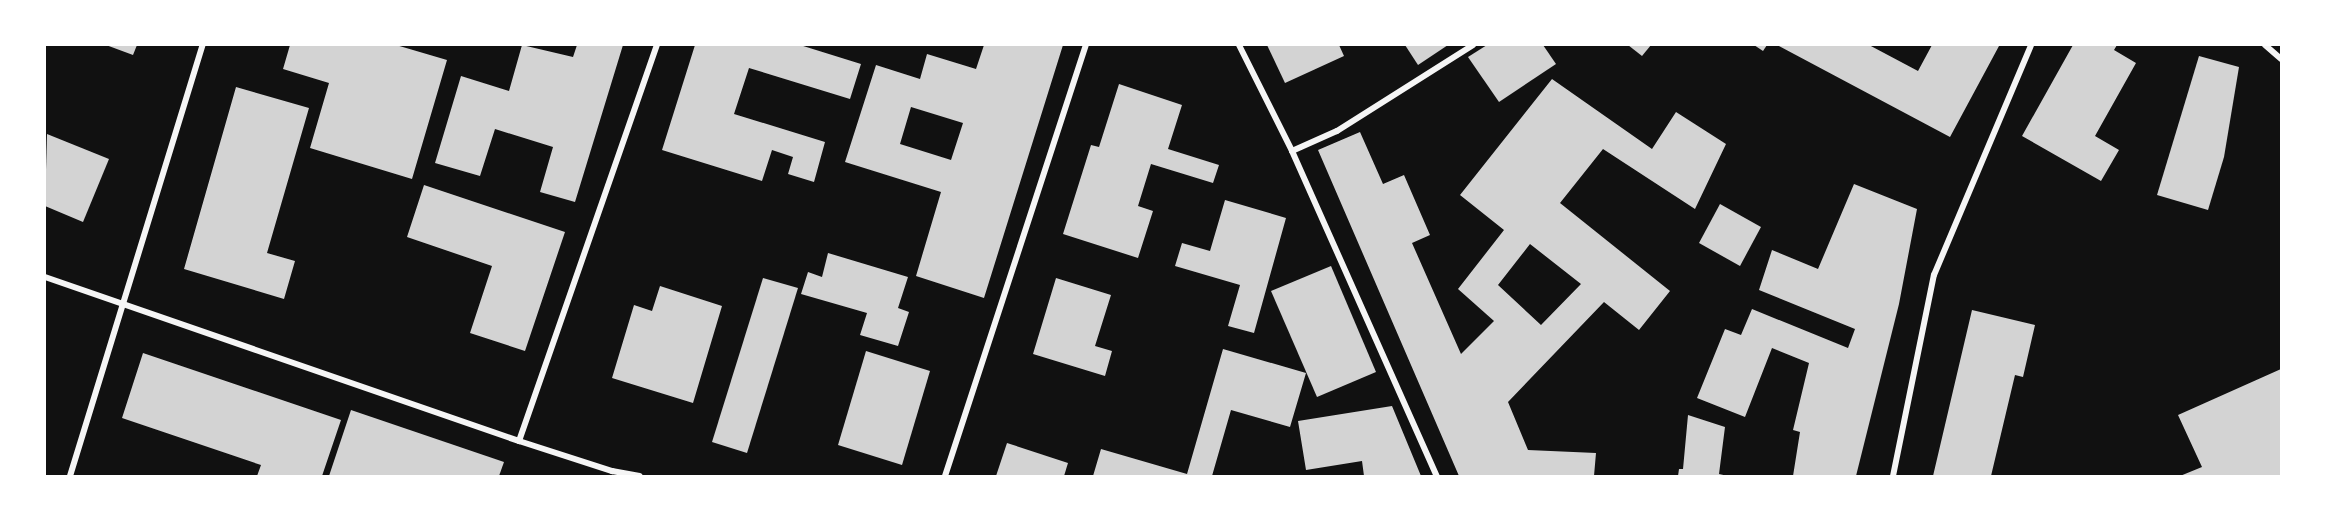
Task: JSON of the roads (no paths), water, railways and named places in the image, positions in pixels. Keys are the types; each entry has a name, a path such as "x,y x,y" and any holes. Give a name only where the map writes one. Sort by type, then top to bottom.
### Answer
{"street":[{"path":"70,476 203,45"},
{"path":"519,441 657,45"},
{"path":"945,476 1086,45"},
{"path":"1239,45 1292,151 1437,476"},
{"path":"1292,151 1337,131 1473,45"},
{"path":"1893,476 1934,275 2031,45"},
{"path":"2265,45 2281,59"},
{"path":"45,277 611,473 640,476"}]}
